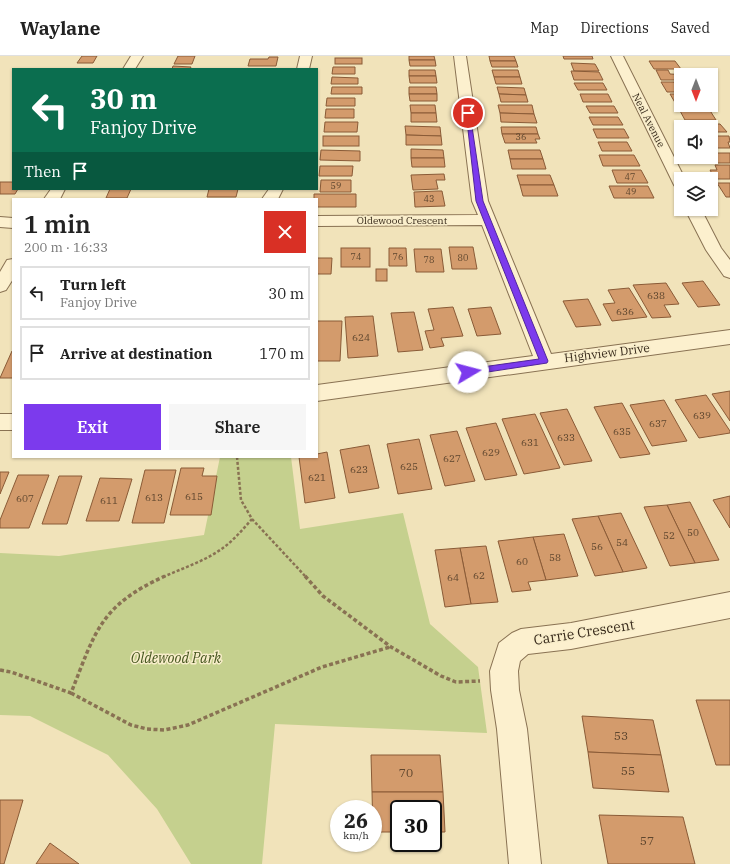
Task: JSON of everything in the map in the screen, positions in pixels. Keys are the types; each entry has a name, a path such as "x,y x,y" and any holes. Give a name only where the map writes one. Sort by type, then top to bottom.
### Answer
{"street":[{"path":"130,68 137,56"},
{"path":"303,68 306,56"},
{"path":"460,56 480,201 486,220 544,361"},
{"name":"Neal Avenue","path":"617,56 675,172"},
{"path":"697,216 714,250 730,272"},
{"name":"Oldewood Crescent","path":"318,221 486,220"},
{"path":"0,222 12,223"},
{"path":"0,286 12,266"},
{"name":"Highview Drive","path":"318,393 730,336"},
{"path":"0,422 12,422"},
{"name":"Carrie Crescent","path":"525,864 512,729 505,690 504,671 509,653 521,642 571,636 730,605"}],"path":[{"path":"237,458 241,500 252,519 324,596 391,647 441,676 456,682 483,681"},
{"path":"71,693 93,637 111,610 141,588 218,552 230,543 252,519"},
{"path":"0,670 11,672 71,693 131,725 155,730 170,729 188,725 322,667 391,647"}],"green space":[{"name":"Oldewood Park","path":"220,458 291,458 300,529 403,513 430,624 478,667 487,733 275,724 262,864 191,864 157,809 108,755 30,716 0,715 0,553 59,556 204,535"}],"building":[{"path":"82,56 97,56 93,63 77,63"},
{"path":"178,56 195,56 192,64 174,64"},
{"path":"409,56 434,56 435,60 409,60"},
{"path":"489,56 514,56 516,61 490,61"},
{"path":"563,56 592,56 593,59 564,59"},
{"path":"269,57 278,57 276,66 248,66 250,59 268,59"},
{"path":"335,58 362,58 362,64 335,64"},
{"path":"409,60 435,60 436,66 410,66"},
{"path":"490,61 516,61 518,67 492,67"},
{"path":"649,61 675,61 680,68 674,69 654,69"},
{"path":"571,63 595,64 599,71 574,71"},
{"path":"173,66 191,67 190,68 172,68"},
{"path":"333,67 355,67 355,74 332,74"},
{"path":"409,70 435,70 436,76 409,76"},
{"path":"492,70 518,70 520,77 494,77"},
{"path":"656,70 668,70 670,74 674,74 674,80 661,80"},
{"path":"571,71 599,72 603,80 574,80"},
{"path":"409,76 436,76 437,83 410,83"},
{"path":"332,77 358,78 358,84 331,84"},
{"path":"494,77 520,77 522,84 496,84"},
{"path":"661,82 674,82 674,92 667,92"},
{"path":"574,83 603,83 607,90 578,90"},
{"path":"332,87 362,87 362,94 331,94"},
{"path":"409,87 436,87 437,94 409,94"},
{"path":"497,87 524,88 526,95 499,94"},
{"path":"409,94 437,94 437,101 410,101"},
{"path":"499,94 526,95 528,102 501,102"},
{"path":"580,94 608,94 612,102 583,102"},
{"path":"670,94 674,94 674,101"},
{"path":"327,98 355,98 355,106 326,106"},
{"path":"410,105 435,105 436,113 411,113"},
{"path":"498,105 532,105 534,114 500,113"},
{"path":"586,106 614,106 618,113 590,113"},
{"path":"326,109 354,109 354,118 325,118"},
{"path":"681,112 711,112 716,120 685,120"},
{"path":"411,113 436,113 437,122 411,122"},
{"path":"500,113 534,114 537,123 501,122"},
{"path":"589,117 618,117 623,125 593,125"},
{"path":"325,122 358,122 357,132 324,132"},
{"path":"718,124 720,124 727,132 718,132"},
{"path":"405,126 440,127 441,136 406,135"},
{"path":"501,127 536,127 538,134 502,134"},
{"path":"593,129 624,129 629,138 597,138"},
{"path":"502,134 538,134 540,139 535,139 537,143 505,143"},
{"path":"406,135 441,136 442,145 406,145"},
{"path":"323,136 359,136 359,146 323,146"},
{"path":"718,136 729,136 730,142 728,142 730,148 718,148"},
{"path":"598,142 627,142 632,151 602,151"},
{"path":"411,149 443,150 444,158 411,158"},
{"path":"321,150 360,151 360,161 320,160"},
{"path":"508,150 540,150 543,159 510,159"},
{"path":"718,153 730,153 730,163 718,163"},
{"path":"599,155 634,155 640,166 603,166"},
{"path":"411,158 444,158 445,167 412,167"},
{"path":"510,159 543,159 546,169 512,169"},
{"path":"715,165 730,165 730,179 718,179 718,172 711,172 710,170 717,170"},
{"path":"320,166 353,166 352,176 319,176"},
{"path":"612,170 641,170 648,183 617,183"},
{"path":"444,174 445,180 436,180 438,189 413,190 411,175"},
{"path":"517,175 550,175 554,185 520,185"},
{"path":"321,180 351,180 351,192 320,192"},
{"path":"0,182 12,182 12,190 17,190 15,194 0,194"},
{"path":"718,183 730,183 730,197 726,197"},
{"path":"520,185 554,185 558,196 523,196"},
{"path":"609,186 648,186 654,198 614,198"},
{"path":"110,190 131,190 127,198 106,198"},
{"path":"209,190 238,190 236,197 207,197"},
{"path":"442,191 445,206 415,207 414,192"},
{"path":"314,194 356,194 356,207 318,207 318,198 314,198"},
{"path":"449,247 473,247 477,269 452,269"},
{"path":"341,248 370,248 370,267 341,267"},
{"path":"389,248 406,248 407,266 389,266"},
{"path":"414,249 441,249 444,272 416,272"},
{"path":"318,258 332,258 331,274 318,274"},
{"path":"376,269 387,269 387,281 376,281"},
{"path":"703,281 720,305 698,307 682,283"},
{"path":"666,283 679,304 664,305 671,317 652,318 633,285"},
{"path":"629,288 647,317 612,321 603,304 615,303 608,290"},
{"path":"588,299 601,325 576,327 563,301"},
{"path":"453,307 463,336 441,338 444,346 430,348 425,331 434,330 428,309"},
{"path":"491,307 501,334 477,336 468,309"},
{"path":"414,312 423,350 398,352 391,313"},
{"path":"373,316 378,356 348,358 345,317"},
{"path":"318,321 342,321 340,361 318,361"},
{"path":"12,351 12,378 0,378"},
{"path":"730,391 730,421 712,394"},
{"path":"706,395 730,433 699,438 675,400"},
{"path":"664,400 687,441 652,446 630,405"},
{"path":"622,403 650,454 620,458 594,407"},
{"path":"567,409 592,461 564,465 540,413"},
{"path":"535,414 560,468 524,474 502,419"},
{"path":"496,423 517,475 485,480 466,428"},
{"path":"457,431 475,481 445,486 430,435"},
{"path":"419,439 432,489 398,494 387,444"},
{"path":"369,445 379,488 349,493 340,450"},
{"path":"327,452 335,498 305,503 299,458 318,458 318,454"},
{"path":"181,468 204,468 202,476 217,476 211,515 170,515"},
{"path":"145,470 176,470 164,523 132,523"},
{"path":"0,472 9,472 0,494"},
{"path":"18,475 49,475 29,528 0,528 0,520"},
{"path":"59,476 82,476 67,524 42,524"},
{"path":"100,478 132,479 119,521 86,521"},
{"path":"730,496 730,528 713,500"},
{"path":"690,502 719,560 695,563 667,505"},
{"path":"667,505 695,563 670,566 644,507"},
{"path":"621,513 647,568 623,572 598,516"},
{"path":"598,516 623,572 595,576 572,519"},
{"path":"564,534 578,576 546,580 533,537"},
{"path":"533,537 546,580 528,582 531,590 512,592 498,541"},
{"path":"486,546 498,602 471,604 460,548"},
{"path":"460,548 471,604 445,607 435,550"},
{"path":"696,700 730,700 730,765 716,765"},
{"path":"582,716 653,720 661,755 588,752"},
{"path":"588,752 661,755 669,792 593,788"},
{"path":"371,755 440,755 443,792 372,792"},
{"path":"372,792 443,792 445,832 442,832 442,800 390,800 390,832 382,832 382,800 372,800"},
{"path":"0,800 23,800 4,864 0,864"},
{"path":"599,815 683,817 695,864 608,864"},
{"path":"50,843 79,864 36,864"}],"route":[{"path":"468,113 480,201 544,361 468,372"}]}
